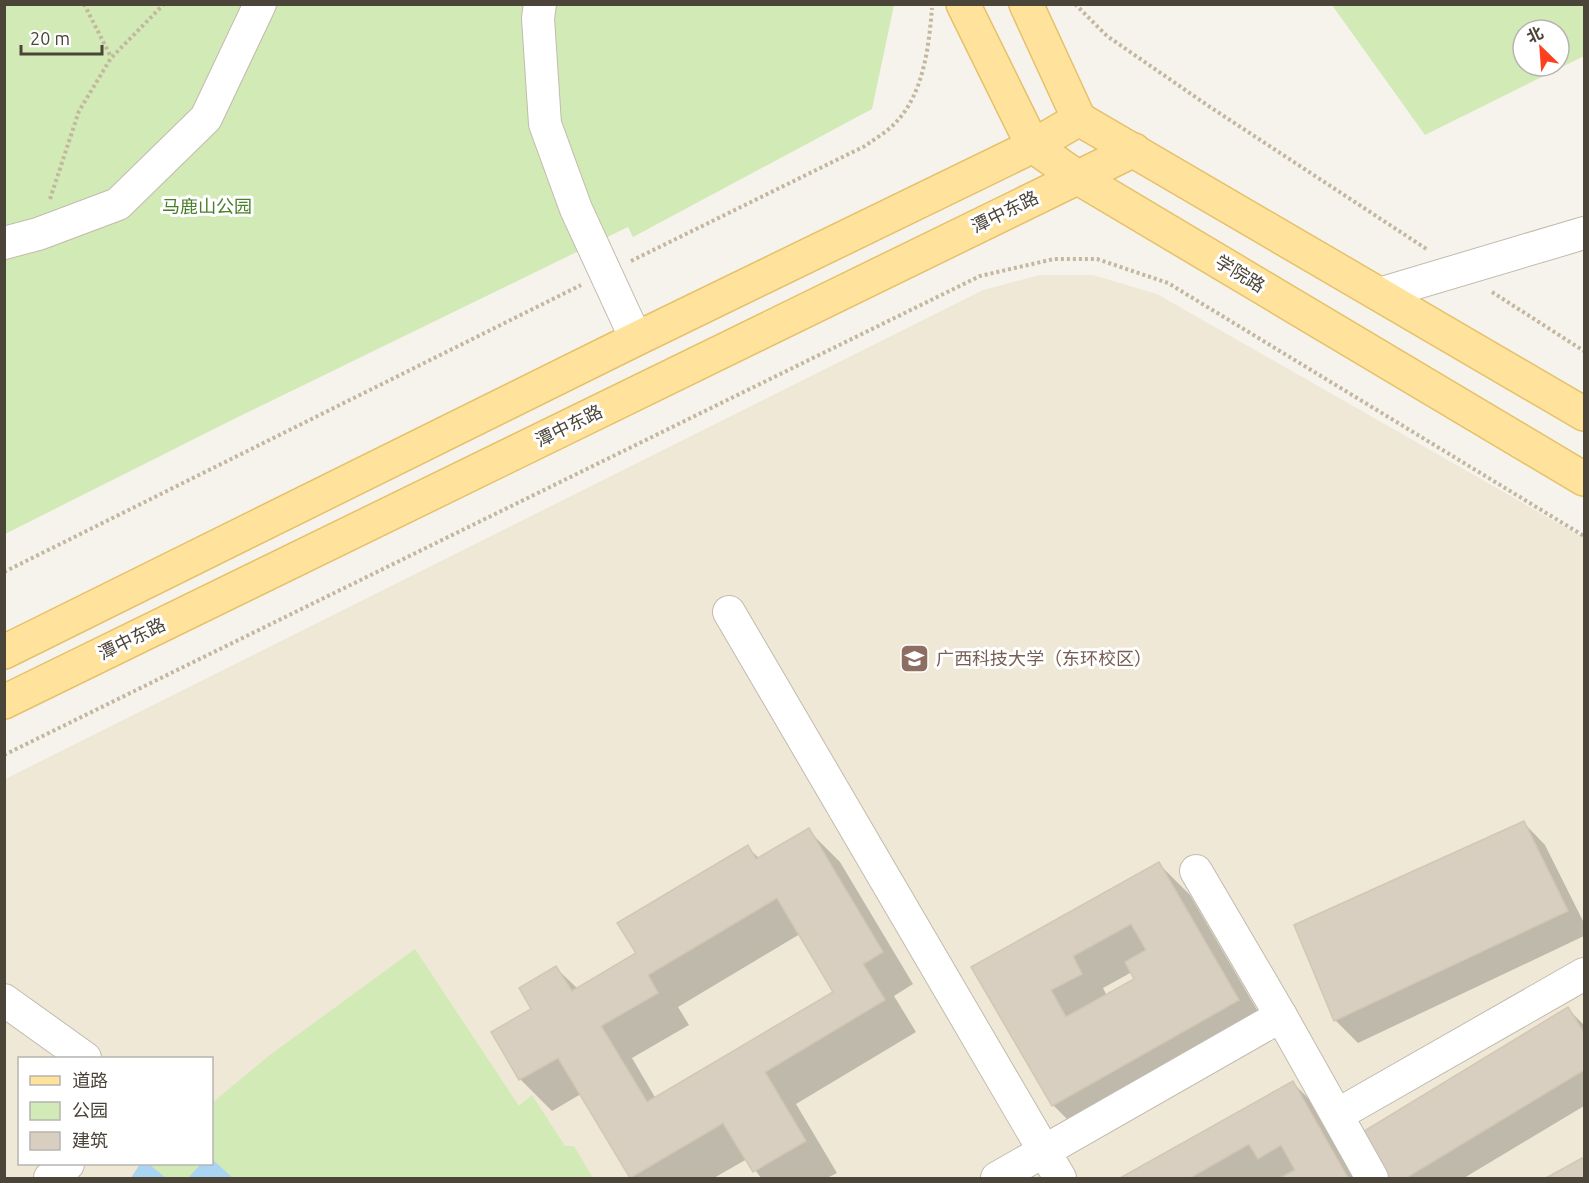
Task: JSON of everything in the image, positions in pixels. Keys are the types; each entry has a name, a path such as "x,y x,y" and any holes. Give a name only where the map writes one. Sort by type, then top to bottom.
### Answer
{"main road":[{"name":"学院路","path":"963,4 1033,146 1077,177 1584,479"},
{"path":"1026,4 1079,119 1584,414"},
{"path":"4,652 636,339 1033,146 1079,119"},
{"name":"潭中东路","path":"4,702 1134,150"}],"lane":[{"path":"4,243 38,234 118,204 206,118 260,4"},
{"path":"540,4 538,18 545,124 576,208 604,274 636,339"},
{"path":"1379,294 1584,233"},
{"path":"729,612 1060,1179"},
{"path":"1196,872 1281,1016 1372,1179"},
{"path":"1337,1115 1584,974"},
{"path":"4,1000 82,1057"},
{"path":"997,1179 1281,1016"},
{"path":"50,1179 67,1165"}],"path":[{"path":"84,4 111,58"},
{"path":"38,234 80,111 111,58 164,4"},
{"path":"4,572 865,146 898,120 915,93 929,44 932,4"},
{"path":"1075,4 1107,36 1584,351"},
{"path":"4,755 980,276 1054,260 1097,260 1168,283 1584,536"}],"shaded area":[{"name":"广西科技大学（东环校区）","path":"1040,275 1093,275 1157,294 1584,538 1584,1178 5,1178 5,779 983,290"}],"green space":[{"name":"马鹿山公园","path":"5,5 894,5 872,109 633,237 628,227 232,420 5,534"},
{"path":"1332,5 1584,5 1584,56 1571,62 1571,18 1511,18 1511,78 1540,78 1425,135"},
{"path":"415,949 519,1106 532,1095 565,1146 574,1146 593,1178 233,1178 213,1160 213,1102 270,1055"},
{"path":"150,1165 200,1165 188,1178 166,1178"}],"water":[{"path":"213,1160 233,1178 188,1178 200,1165 213,1165"},
{"path":"139,1165 150,1165 166,1178 131,1178"}],"building":[{"path":"1524,821 1568,911 1334,1021 1294,925"},
{"path":"809,828 883,952 863,964 885,1000 765,1072 806,1141 753,1172 723,1123 630,1178 558,1058 519,1080 491,1032 531,1009 519,988 556,966 572,991 636,953 617,923 748,845 756,859","holes":["777,898 833,992 647,1102 601,1026 658,993 648,975"]},
{"path":"1159,862 1239,1000 1052,1106 971,967","holes":["1131,924 1146,950 1125,962 1134,979 1066,1017 1051,990 1082,974 1073,956"]},
{"path":"1568,1007 1584,1033 1584,1070 1406,1178 1389,1178 1361,1133"},
{"path":"1293,1081 1348,1178 1280,1178 1295,1170 1281,1145 1258,1159 1249,1144 1190,1178 1120,1178"},
{"path":"1584,1157 1584,1178 1546,1178"}],"place":[{"name":"广西科技大学（东环校区）","path":"915,659"}]}
